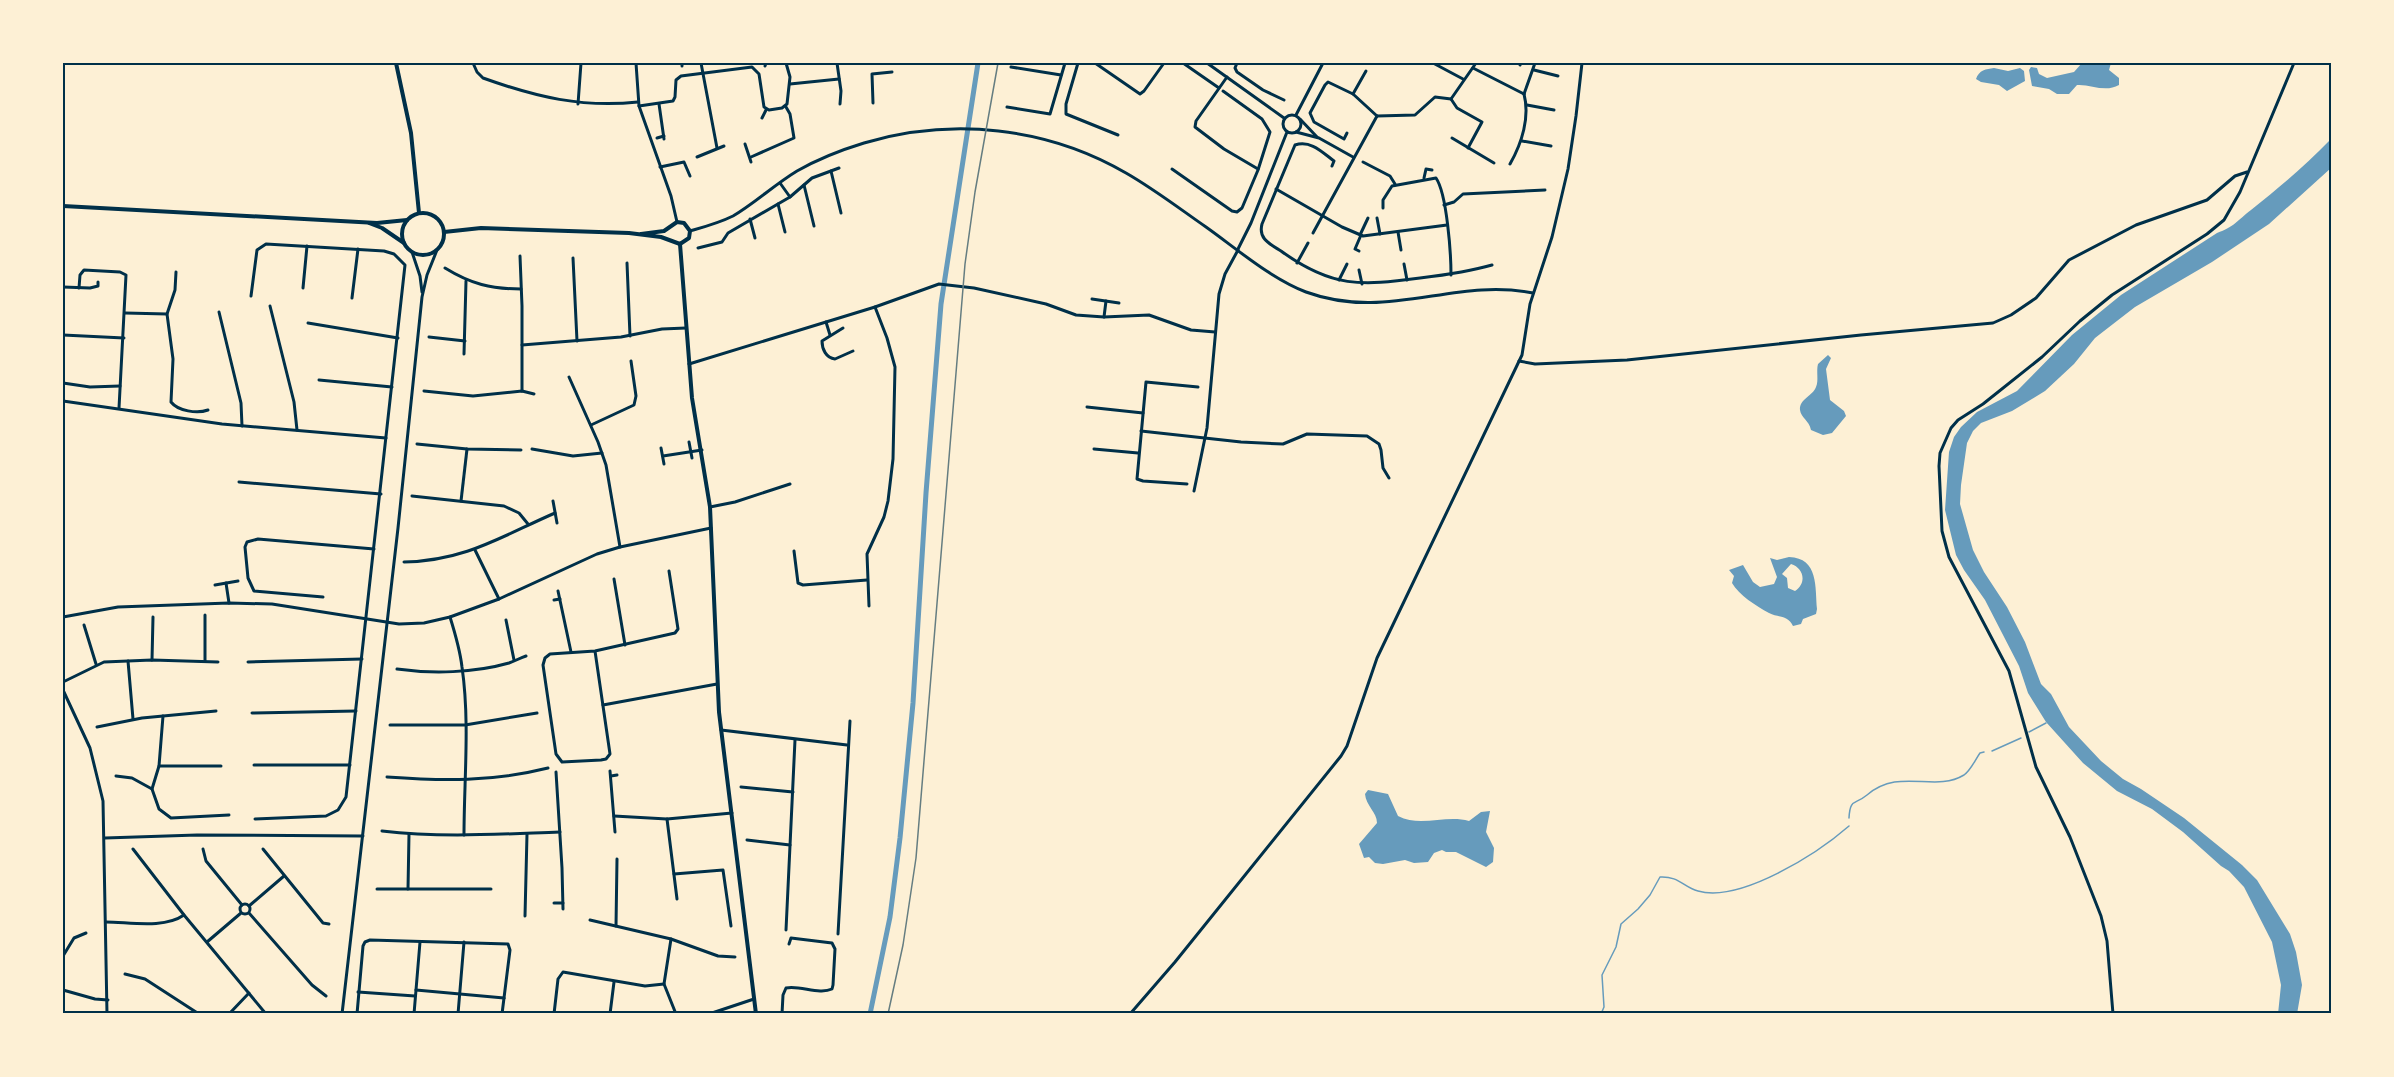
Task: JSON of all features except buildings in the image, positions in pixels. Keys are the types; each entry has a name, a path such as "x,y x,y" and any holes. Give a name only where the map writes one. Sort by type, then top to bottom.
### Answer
{"main road":[{"path":"396,63 411,133 419,213"},
{"path":"63,206 366,222 407,220 419,213 435,216 439,220 444,238 437,250 424,255 412,252 404,243 382,228 366,222"},
{"path":"404,243 402,231 407,220"},
{"path":"641,234 659,232 677,222 684,223 690,231 689,238 680,244"},
{"path":"444,232 481,228 641,234 662,237 680,244"},
{"path":"669,228 668,235 671,241"},
{"path":"680,244 692,398 710,507 721,730 756,1014"}],"street":[{"path":"473,63 483,78 578,104 659,104 674,99 675,84 679,77 752,67 758,70 763,105 766,110"},
{"path":"578,104 581,63"},
{"path":"636,63 639,104 677,222"},
{"path":"701,63 717,148"},
{"path":"742,63 743,68"},
{"path":"751,157 794,138 790,114 786,107 789,68 786,63"},
{"path":"837,63 840,104"},
{"path":"1020,69 1021,63"},
{"path":"1007,107 1050,114 1065,63"},
{"path":"1078,63 1066,104 1066,114 1118,135"},
{"path":"1095,63 1141,94 1164,63"},
{"path":"1183,63 1219,88"},
{"path":"1207,63 1284,118"},
{"path":"1237,63 1235,68 1237,72 1263,90 1284,100"},
{"path":"1296,115 1323,63"},
{"path":"1433,63 1464,80"},
{"path":"1451,99 1476,63"},
{"path":"1510,164 1522,141 1527,105 1524,94 1535,63"},
{"path":"1130,1014 1175,962 1347,746 1377,658 1519,361 1533,293 1552,237 1568,169 1582,63"},
{"path":"2113,1014 2107,941 2101,916 2070,837 2036,767 2009,671 1949,557 1940,510 1940,453 1948,434 1958,420 1983,404 2042,357 2112,295 2215,228 2231,208 2294,63"},
{"path":"1011,67 1061,75"},
{"path":"1473,68 1524,94"},
{"path":"873,103 871,75 883,70 892,72"},
{"path":"1533,70 1558,76"},
{"path":"1353,94 1366,71"},
{"path":"1227,77 1196,121 1195,127 1224,149 1258,170"},
{"path":"789,84 839,79"},
{"path":"1347,133 1344,139 1314,122 1310,113 1328,82 1353,94 1377,116 1414,115 1435,97 1451,99 1457,108 1482,122 1468,148"},
{"path":"1172,169 1232,211 1237,212 1244,206 1270,135 1268,126 1262,118 1223,92"},
{"path":"657,138 664,138 659,104"},
{"path":"1527,105 1554,110"},
{"path":"766,110 786,107"},
{"path":"762,118 766,110"},
{"path":"1319,138 1296,115 1289,114 1284,118 1283,128 1287,132 1319,138 1353,157"},
{"path":"1313,233 1377,116"},
{"path":"1296,132 1300,128 1300,119"},
{"path":"690,231 731,217 808,166 847,148 894,135 941,129 1008,132 1051,141 1081,151 1128,173 1296,287 1337,300 1384,304 1487,289 1533,293"},
{"path":"1194,491 1205,438 1221,284 1251,223 1287,132"},
{"path":"1452,138 1494,163"},
{"path":"1522,141 1551,146"},
{"path":"745,144 751,162"},
{"path":"1332,166 1334,161 1313,146 1298,144 1293,147 1262,224 1261,233 1266,241 1318,273 1362,284 1451,275 1492,265"},
{"path":"697,157 724,146"},
{"path":"660,167 684,162 690,176"},
{"path":"1363,162 1390,176 1395,184"},
{"path":"698,248 722,242 728,233 790,197 812,178 839,168"},
{"path":"1424,179 1424,171 1432,170"},
{"path":"831,171 841,213"},
{"path":"1519,361 1543,364 1627,360 1993,323 2011,315 2036,298 2060,267 2069,260 2136,225 2207,200 2237,174 2247,172"},
{"path":"1383,208 1383,200 1388,189 1395,184 1436,178 1444,205 1451,275"},
{"path":"780,183 790,197"},
{"path":"804,185 814,226"},
{"path":"1276,189 1360,235 1380,235 1447,225"},
{"path":"1444,205 1454,202 1463,194 1545,190"},
{"path":"778,204 785,232"},
{"path":"1359,251 1355,249 1368,218"},
{"path":"1377,218 1380,235"},
{"path":"750,219 755,238"},
{"path":"1398,232 1401,250"},
{"path":"1298,262 1308,243"},
{"path":"251,296 257,250 266,244 384,251 394,254 405,266 346,797 338,810 330,815 255,819"},
{"path":"303,288 307,246"},
{"path":"352,298 358,249"},
{"path":"342,1014 422,297 427,275 437,250"},
{"path":"412,252 420,276 422,297"},
{"path":"520,256 522,392"},
{"path":"573,258 577,341"},
{"path":"627,263 630,336"},
{"path":"1339,280 1347,264"},
{"path":"1404,264 1407,280"},
{"path":"445,268 466,281 499,289 521,289"},
{"path":"79,288 80,275 84,270 120,272 126,275 119,408"},
{"path":"1359,270 1362,284"},
{"path":"176,272 175,290 168,314 173,359 171,402 174,406 203,412 208,410"},
{"path":"464,354 466,281"},
{"path":"63,287 94,287 98,286 98,282"},
{"path":"689,364 874,307 939,284 974,288 1056,306 1076,315 1104,317 1149,315 1191,330 1215,332"},
{"path":"1092,299 1119,303"},
{"path":"1104,317 1106,301"},
{"path":"270,306 294,402 297,430"},
{"path":"869,606 867,554 884,517 894,459 895,367 887,338 874,307"},
{"path":"219,312 242,408 242,426"},
{"path":"125,313 168,314"},
{"path":"308,322 398,338"},
{"path":"826,322 830,335"},
{"path":"522,345 630,336 662,329 686,328"},
{"path":"843,328 822,340 822,343 829,357 835,359 853,351"},
{"path":"63,334 124,338"},
{"path":"429,337 465,341"},
{"path":"591,425 634,405 636,396 631,361"},
{"path":"569,377 602,453 620,547"},
{"path":"319,380 392,387"},
{"path":"564,384 571,381"},
{"path":"1187,484 1139,480 1136,476 1146,381 1198,387"},
{"path":"63,383 90,387 120,386"},
{"path":"424,391 475,396 522,392 534,394"},
{"path":"63,400 242,426 386,438"},
{"path":"1086,407 1143,413"},
{"path":"1141,431 1241,442 1283,444 1307,434 1367,436 1379,444 1382,450 1383,468 1389,478"},
{"path":"689,442 692,458"},
{"path":"417,444 467,449 521,450"},
{"path":"661,448 664,464"},
{"path":"460,501 467,449"},
{"path":"532,449 573,456 602,453"},
{"path":"1094,449 1138,453"},
{"path":"663,456 702,450"},
{"path":"239,482 381,494"},
{"path":"710,507 735,502 790,484"},
{"path":"412,496 510,508 524,517 528,525"},
{"path":"553,501 557,523"},
{"path":"404,562 438,560 475,550 555,513"},
{"path":"63,617 118,607 229,603 272,604 366,620 419,624 450,617 499,599 581,560 620,547 711,528"},
{"path":"323,597 254,591 248,578 245,547 248,541 258,539 374,549"},
{"path":"475,550 499,599"},
{"path":"794,550 798,584 867,580"},
{"path":"595,651 610,752 608,757 602,760 566,763 560,761 556,754 543,661 550,654 595,651 674,634 678,631 669,571"},
{"path":"614,579 625,645"},
{"path":"215,585 238,581"},
{"path":"226,583 229,603"},
{"path":"558,591 571,652"},
{"path":"554,600 560,599"},
{"path":"205,615 206,661"},
{"path":"152,660 153,617"},
{"path":"450,617 462,670 465,725 464,835"},
{"path":"506,620 514,660"},
{"path":"84,625 96,664"},
{"path":"397,669 429,673 462,670 526,656"},
{"path":"248,662 362,659"},
{"path":"63,682 96,664 106,662 152,660 218,662"},
{"path":"128,661 133,719"},
{"path":"603,705 717,684"},
{"path":"63,690 95,764 103,801 107,1014"},
{"path":"98,727 133,719 216,711"},
{"path":"252,713 356,711"},
{"path":"390,725 465,725 537,713"},
{"path":"163,716 159,766 152,789 159,809 168,817 229,815"},
{"path":"838,934 849,721"},
{"path":"721,730 847,745"},
{"path":"786,930 795,740"},
{"path":"254,765 350,765"},
{"path":"159,766 221,766"},
{"path":"387,777 464,781 548,768"},
{"path":"610,771 615,832"},
{"path":"556,772 563,909"},
{"path":"611,776 617,775"},
{"path":"116,776 132,778 152,789"},
{"path":"741,787 793,792"},
{"path":"614,816 667,819 732,813"},
{"path":"667,819 677,899"},
{"path":"382,831 464,835 560,832"},
{"path":"525,916 527,833"},
{"path":"408,888 409,834"},
{"path":"105,838 197,835 363,836"},
{"path":"747,840 790,845"},
{"path":"271,848 264,850 323,923 329,924"},
{"path":"133,849 266,1014"},
{"path":"202,849 206,861 242,905 241,913"},
{"path":"616,926 617,859"},
{"path":"674,874 723,870 731,926"},
{"path":"249,906 285,876"},
{"path":"377,889 491,889"},
{"path":"554,903 563,903"},
{"path":"242,905 249,906"},
{"path":"249,906 249,913 312,985 326,996"},
{"path":"207,942 241,913 249,913"},
{"path":"106,922 165,923 177,920 184,915"},
{"path":"590,920 671,939 718,956 735,957"},
{"path":"63,956 74,938 86,933"},
{"path":"782,1014 783,995 786,988 825,992 832,989 833,985 835,949 832,943 791,938 789,944"},
{"path":"671,939 664,984 676,1014"},
{"path":"357,1014 365,942 508,944 510,950 501,1014"},
{"path":"414,1014 420,942"},
{"path":"458,1014 464,942"},
{"path":"554,1014 560,973 645,986 664,984"},
{"path":"125,974 145,979 199,1014"},
{"path":"610,1014 614,982"},
{"path":"63,990 95,999 108,999"},
{"path":"416,990 504,998"},
{"path":"358,992 415,996"},
{"path":"229,1014 249,993"},
{"path":"709,1014 754,999"}],"water":[{"path":"2082,63 2111,63 2109,70 2119,78 2119,85 2103,88 2077,85 2069,94 2057,94 2049,89 2032,86 2029,70 2031,67 2037,68 2039,74 2047,78 2074,72"},
{"path":"1994,68 2008,71 2020,68 2024,71 2025,81 2007,91 1999,85 1976,79 1981,72"},
{"path":"2331,139 2331,168 2269,224 2212,262 2135,307 2095,338 2074,364 2045,391 2012,411 1981,423 1973,431 1967,443 1961,485 1960,504 1973,550 2025,642 2041,684 2051,694 2069,727 2101,761 2123,779 2184,818 2242,865 2257,880 2290,934 2302,985 2297,1014 2278,1014 2281,985 2272,942 2244,887 2229,871 2183,832 2152,809 2117,791 2083,763 2046,722 2028,693 2019,666 1985,600 1956,555 1945,510 1949,452 1954,437 1961,427 1977,412 2017,391 2072,335 2121,295 2236,223 2292,176"},
{"path":"1828,355 1831,358 1826,369 1830,400 1844,411 1846,416 1832,433 1823,435 1811,430 1802,415 1800,406 1816,387 1818,364"},
{"path":"1789,557 1799,559 1811,568 1814,576 1816,614 1803,619 1801,624 1793,626 1786,618 1773,615 1753,604 1732,583 1734,576 1729,570 1743,565 1753,582 1760,587 1774,584 1777,577 1770,558 1777,560","holes":["1791,564 1802,576 1801,584 1795,591 1788,588 1787,578 1782,574"]},
{"path":"1368,790 1388,794 1398,816 1416,821 1460,819 1469,821 1481,812 1490,811 1486,832 1494,848 1493,862 1486,867 1456,852 1442,850 1434,853 1428,862 1414,863 1405,860 1383,864 1375,863 1369,857 1364,858 1359,844 1377,823 1367,802 1365,794"}],"waterway":[{"path":"870,1014 890,917 900,838 913,703 941,304 978,63"},
{"path":"2029,732 2046,723"},
{"path":"1992,751 2021,738"},
{"path":"1849,818 1852,805 1879,787 1904,781 1953,780 1964,775 1980,753 1984,752"},
{"path":"1601,1014 1604,1007 1602,975 1616,947 1621,924 1650,895 1660,877 1672,878 1698,891 1716,893 1735,890 1756,883 1799,862 1849,826"}],"railway":[{"path":"888,1014 903,945 916,858 965,264 998,63"}]}
